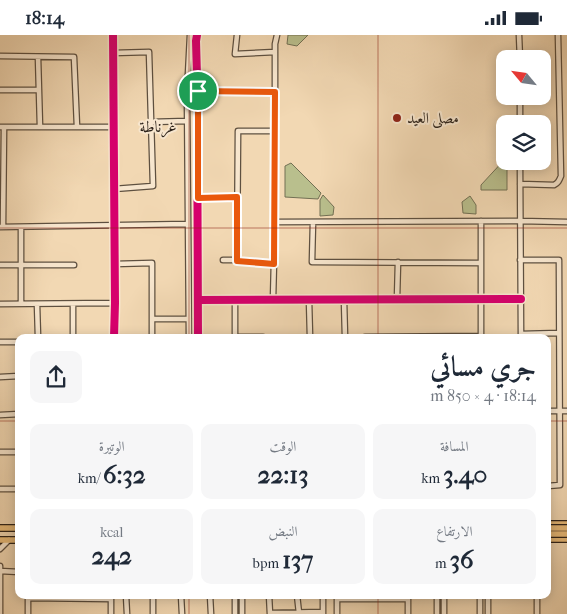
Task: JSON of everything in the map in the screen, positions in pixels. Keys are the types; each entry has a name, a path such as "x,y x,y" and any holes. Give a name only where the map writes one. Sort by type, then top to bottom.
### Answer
{"main road":[{"path":"551,526 567,524"},
{"path":"551,526 567,528"},
{"path":"551,526 557,529 556,535 551,536"},
{"path":"0,528 15,528"},
{"path":"551,537 567,534"},
{"path":"551,537 567,539"},
{"path":"0,540 15,540"}],"street":[{"path":"113,35 114,334"},
{"path":"189,334 187,94 190,35"},
{"path":"197,35 198,334"},
{"path":"237,35 235,54 275,52"},
{"path":"273,300 275,44 277,35"},
{"path":"519,35 520,50"},
{"path":"520,184 554,185 559,181 558,35"},
{"path":"114,53 149,52 153,186 114,189"},
{"path":"0,56 74,57 77,127"},
{"path":"38,57 40,127"},
{"path":"0,90 39,90"},
{"path":"198,91 275,92"},
{"path":"151,122 187,121"},
{"path":"114,127 2,127 2,227 188,224"},
{"path":"237,261 238,131 275,131"},
{"path":"520,170 521,334"},
{"path":"198,198 237,197"},
{"path":"481,221 481,334"},
{"path":"275,222 567,221"},
{"path":"312,222 312,262 481,263"},
{"path":"21,227 21,304"},
{"path":"222,260 274,264"},
{"path":"520,261 559,260 560,485 551,486"},
{"path":"397,299 398,262"},
{"path":"115,264 152,263 152,334"},
{"path":"0,265 74,265"},
{"path":"198,300 521,299"},
{"path":"235,300 235,334"},
{"path":"310,300 310,334"},
{"path":"344,300 345,334"},
{"path":"0,304 115,303"},
{"path":"37,304 38,334"},
{"path":"73,304 73,334"},
{"path":"152,319 189,319"},
{"path":"551,335 567,336"},
{"path":"0,342 15,342"},
{"path":"0,377 15,376"},
{"path":"551,411 567,411"},
{"path":"0,415 15,414"},
{"path":"0,452 15,451"},
{"path":"0,489 15,489"},
{"path":"0,549 9,541"},
{"path":"0,566 0,614"},
{"path":"0,571 15,571"},
{"path":"28,599 28,614"},
{"path":"111,599 111,614"},
{"path":"126,599 127,614"},
{"path":"152,614 153,599"},
{"path":"181,599 182,614"},
{"path":"210,599 211,614"},
{"path":"235,599 235,614"},
{"path":"242,599 242,614"},
{"path":"270,599 270,614 323,613 322,599"},
{"path":"297,599 299,613"},
{"path":"337,599 338,614"},
{"path":"408,599 408,614"},
{"path":"437,599 437,614"},
{"path":"444,599 444,614"},
{"path":"480,599 480,614"},
{"path":"488,599 488,614"},
{"path":"537,599 537,614"}],"green space":[{"path":"288,35 308,35 297,46 287,44"},
{"path":"291,163 321,193 318,199 285,197 285,166"},
{"path":"496,169 507,170 507,190 481,190 481,185"},
{"path":"323,195 334,207 333,215 320,216 320,200"},
{"path":"470,196 476,205 476,214 463,213 462,202"}],"cycle path":[{"path":"113,35 114,334"},
{"path":"197,35 198,334"},
{"path":"198,300 521,299"}],"place":[{"name":"مصلى العيد","path":"397,118"}],"district":[{"name":"غرناطة","path":"158,126"}],"route":[{"path":"198,91 275,92 274,264 237,261 237,197 198,198 198,91"}]}
